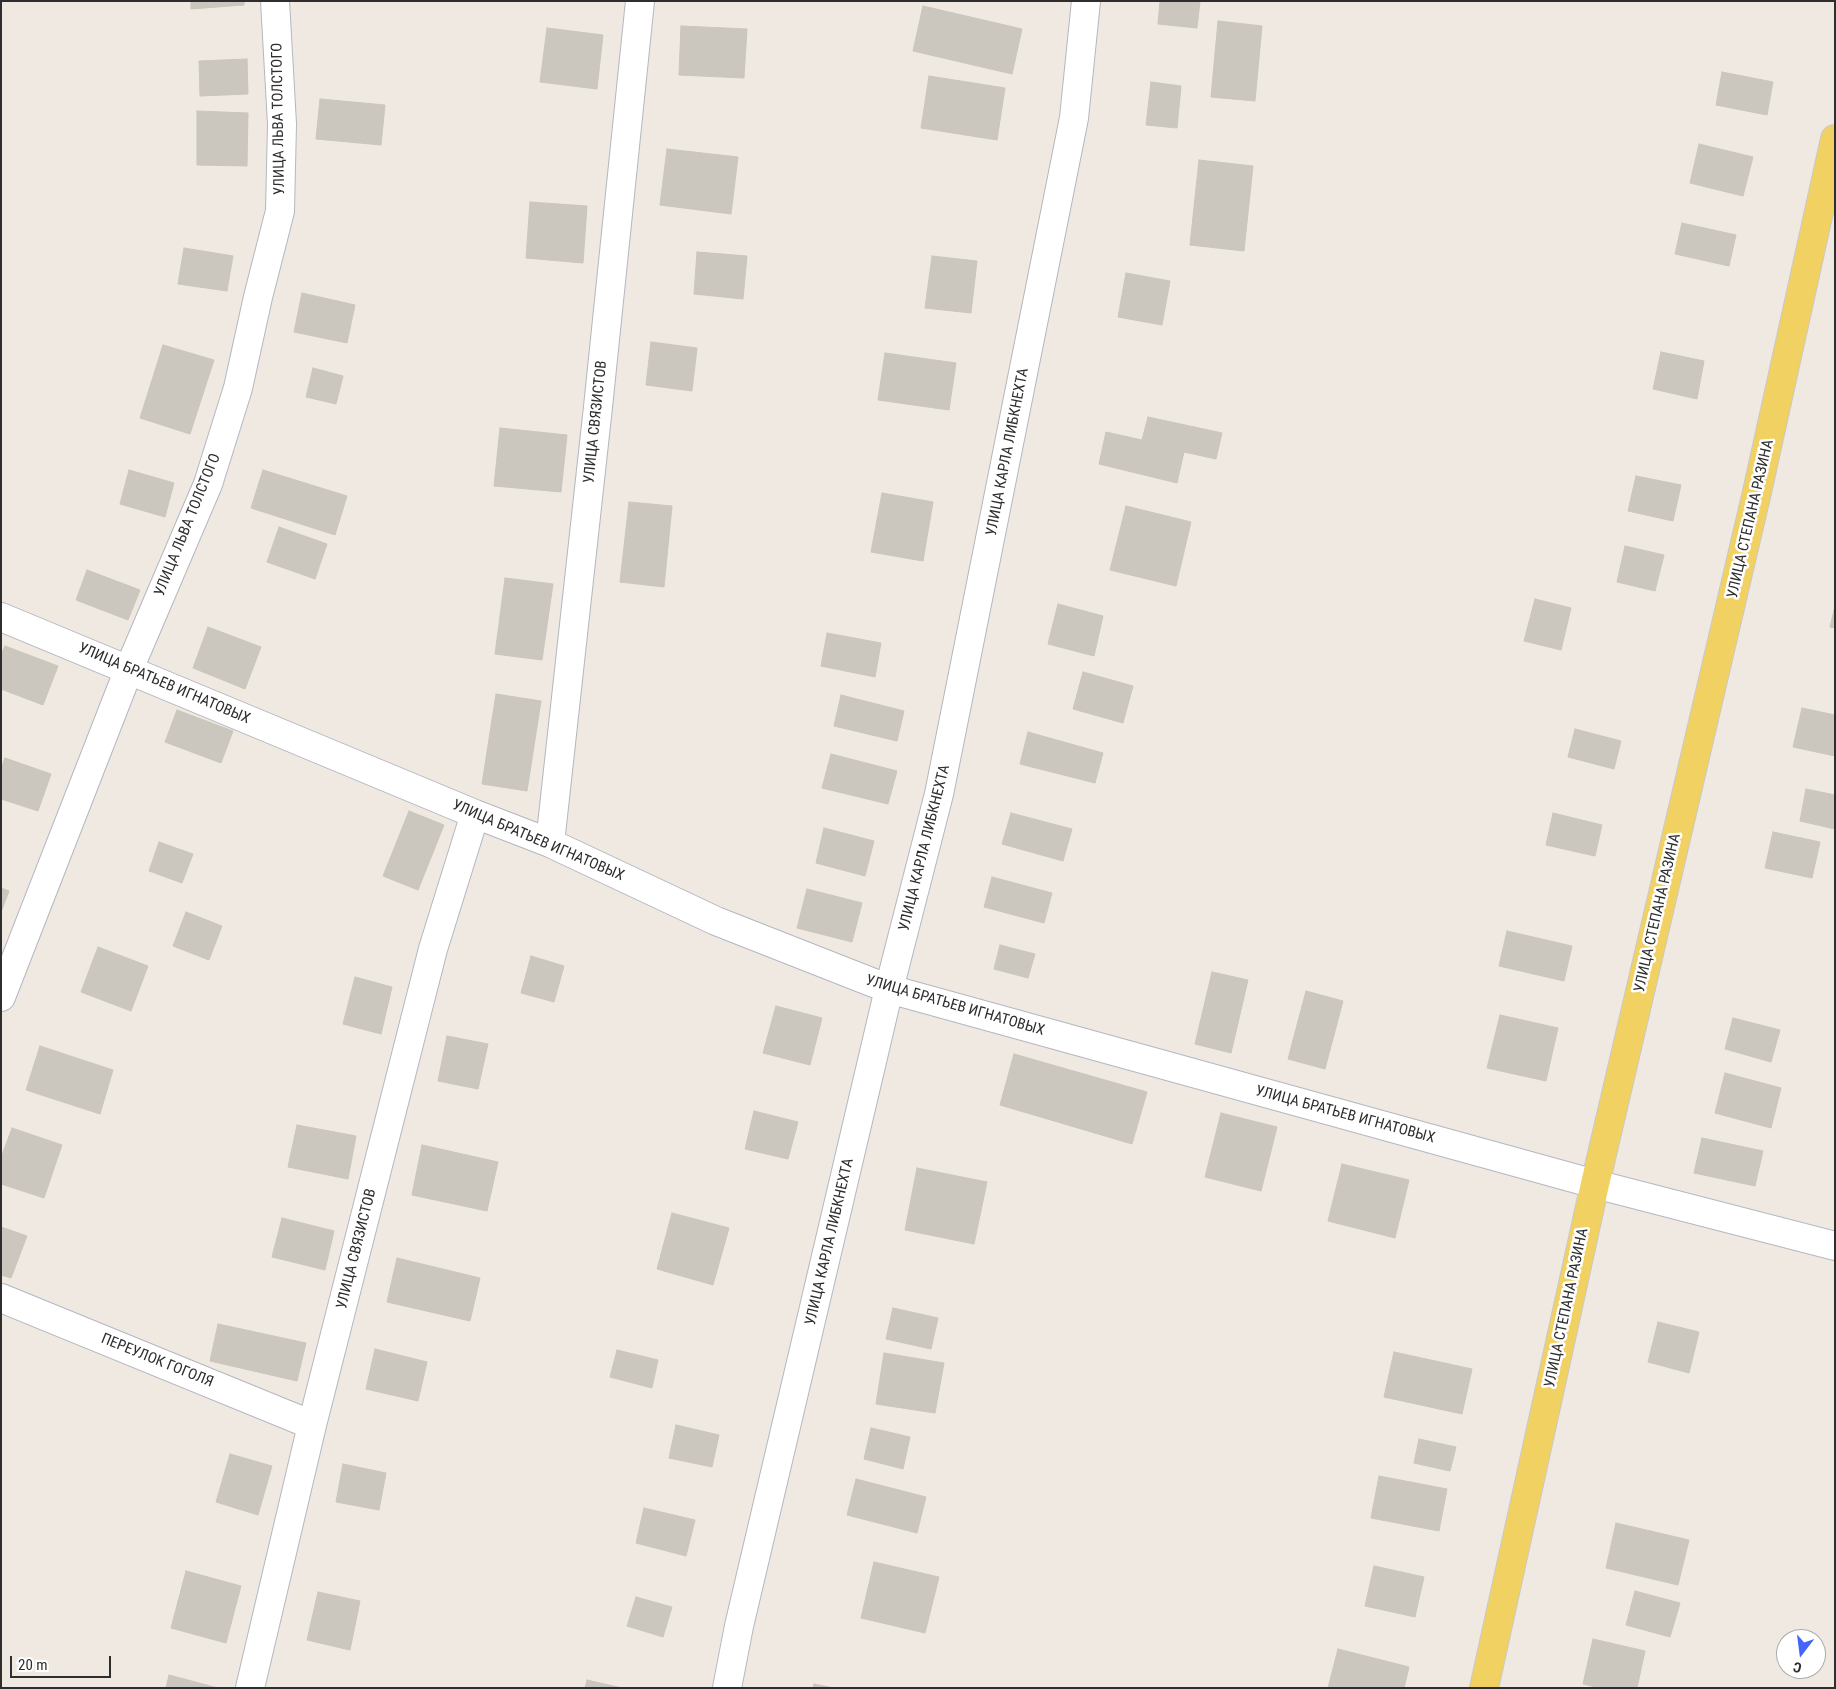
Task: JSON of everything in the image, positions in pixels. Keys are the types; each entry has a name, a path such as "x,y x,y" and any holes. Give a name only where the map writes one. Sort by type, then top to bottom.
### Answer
{"main road":[{"name":"УЛИЦА СТЕПАНА РАЗИНА","path":"1484,1688 1595,1184 1757,492 1835,139"}],"street":[{"name":"УЛИЦА ЛЬВА ТОЛСТОГО","path":"1,997 129,669 208,484 238,388 258,297 280,211 282,124 276,1"},
{"name":"УЛИЦА СВЯЗИСТОВ","path":"550,843 640,1"},
{"name":"УЛИЦА КАРЛА ЛИБКНЕХТА","path":"727,1688 889,989 939,794 1074,118 1086,1"},
{"name":"УЛИЦА БРАТЬЕВ ИГНАТОВЫХ","path":"1,616 474,814 550,843 716,921 889,989 1595,1184 1835,1246"},
{"name":"УЛИЦА СВЯЗИСТОВ","path":"250,1688 312,1425 433,949 474,814"},
{"name":"ПЕРЕУЛОК ГОГОЛЯ","path":"1,1298 312,1425"}],"building":[{"path":"191,1 244,1 244,5 191,9"},
{"path":"1160,1 1200,1 1197,28 1158,24"},
{"path":"923,6 1022,29 1012,74 913,51"},
{"path":"1218,21 1262,26 1255,101 1211,97"},
{"path":"681,26 747,29 744,78 679,75"},
{"path":"547,28 603,35 597,89 540,82"},
{"path":"247,59 248,94 200,96 199,61"},
{"path":"1722,72 1773,82 1767,115 1716,105"},
{"path":"929,76 1005,88 997,140 921,128"},
{"path":"1151,82 1181,86 1177,128 1146,125"},
{"path":"320,99 385,105 381,145 316,139"},
{"path":"197,111 248,113 247,166 197,165"},
{"path":"1699,144 1753,157 1743,196 1690,183"},
{"path":"667,149 738,157 731,214 660,205"},
{"path":"1199,160 1253,166 1244,251 1190,245"},
{"path":"530,202 587,206 583,263 526,258"},
{"path":"1682,223 1736,235 1729,266 1675,254"},
{"path":"184,248 233,256 227,291 178,284"},
{"path":"697,252 747,256 743,299 694,294"},
{"path":"932,256 977,261 971,313 925,308"},
{"path":"1126,273 1170,281 1162,325 1118,317"},
{"path":"302,293 355,305 347,343 294,332"},
{"path":"651,342 697,348 692,391 646,385"},
{"path":"163,345 214,360 190,434 140,418"},
{"path":"1661,352 1704,361 1697,399 1653,389"},
{"path":"885,353 956,363 949,410 878,400"},
{"path":"313,368 343,376 336,404 306,397"},
{"path":"1148,417 1222,433 1216,459 1184,452 1177,483 1099,464 1106,432 1142,440"},
{"path":"500,428 567,435 561,492 494,486"},
{"path":"129,470 174,483 165,517 120,504"},
{"path":"263,470 347,496 335,535 251,508"},
{"path":"1636,476 1681,485 1673,521 1628,511"},
{"path":"882,493 933,502 923,561 871,552"},
{"path":"629,502 672,506 664,587 620,582"},
{"path":"1126,506 1191,522 1176,586 1110,570"},
{"path":"279,527 327,544 315,579 267,562"},
{"path":"1625,546 1664,555 1655,591 1617,582"},
{"path":"87,570 140,590 128,620 76,600"},
{"path":"505,578 553,584 542,660 495,654"},
{"path":"1535,599 1571,608 1561,650 1524,641"},
{"path":"1058,604 1103,616 1094,656 1048,644"},
{"path":"1835,606 1835,628 1830,627"},
{"path":"208,627 261,647 245,689 193,668"},
{"path":"827,633 881,643 875,677 821,666"},
{"path":"5,646 58,666 43,705 1,689 1,655"},
{"path":"1083,672 1133,686 1123,723 1073,709"},
{"path":"496,694 541,701 527,791 482,784"},
{"path":"841,695 904,711 897,741 834,726"},
{"path":"1802,708 1835,715 1835,756 1793,747"},
{"path":"177,710 233,731 221,763 165,742"},
{"path":"1575,729 1621,741 1614,769 1568,757"},
{"path":"1028,732 1103,753 1095,783 1020,764"},
{"path":"831,754 897,771 888,804 822,788"},
{"path":"5,758 51,774 38,811 1,799 1,770"},
{"path":"1806,789 1835,795 1835,829 1800,821"},
{"path":"409,811 444,825 418,890 383,876"},
{"path":"1011,813 1072,829 1063,861 1002,844"},
{"path":"1553,813 1602,825 1595,856 1546,845"},
{"path":"824,828 874,841 865,876 816,863"},
{"path":"1773,832 1820,842 1812,878 1765,868"},
{"path":"159,842 193,854 182,883 149,871"},
{"path":"992,877 1052,893 1044,923 984,907"},
{"path":"1,888 9,891 1,912"},
{"path":"807,889 862,903 852,942 797,928"},
{"path":"186,912 222,926 209,960 173,946"},
{"path":"1507,931 1572,946 1564,981 1499,966"},
{"path":"1000,945 1035,954 1028,978 994,969"},
{"path":"98,947 148,966 131,1011 81,992"},
{"path":"531,956 564,966 554,1002 521,993"},
{"path":"1212,972 1248,980 1231,1053 1195,1044"},
{"path":"355,977 392,987 381,1034 343,1024"},
{"path":"1306,991 1343,1001 1325,1069 1288,1059"},
{"path":"776,1006 822,1018 810,1065 763,1053"},
{"path":"1500,1015 1558,1028 1546,1081 1487,1068"},
{"path":"1733,1018 1780,1030 1771,1062 1725,1049"},
{"path":"447,1036 488,1044 478,1089 438,1081"},
{"path":"40,1046 113,1070 100,1114 26,1090"},
{"path":"1014,1054 1147,1092 1132,1144 1000,1105"},
{"path":"1725,1073 1781,1088 1771,1128 1715,1113"},
{"path":"754,1111 798,1122 788,1159 745,1149"},
{"path":"1221,1113 1277,1127 1261,1191 1205,1177"},
{"path":"297,1125 356,1136 348,1179 288,1167"},
{"path":"12,1128 62,1145 44,1198 1,1184 1,1158"},
{"path":"1702,1138 1763,1151 1755,1186 1694,1173"},
{"path":"422,1145 498,1162 487,1211 412,1195"},
{"path":"1342,1164 1409,1180 1395,1238 1328,1221"},
{"path":"917,1168 987,1182 974,1244 905,1230"},
{"path":"672,1213 729,1228 713,1285 657,1269"},
{"path":"282,1218 334,1231 325,1270 272,1257"},
{"path":"1,1227 27,1236 11,1278 1,1275"},
{"path":"397,1258 480,1278 470,1321 387,1302"},
{"path":"893,1308 938,1318 931,1349 886,1339"},
{"path":"1658,1322 1699,1332 1689,1373 1648,1362"},
{"path":"218,1324 306,1343 297,1381 210,1361"},
{"path":"375,1349 427,1362 418,1401 366,1389"},
{"path":"617,1350 658,1360 652,1388 610,1377"},
{"path":"1394,1352 1472,1369 1462,1414 1384,1397"},
{"path":"884,1353 944,1363 935,1413 876,1404"},
{"path":"676,1425 719,1435 712,1467 669,1458"},
{"path":"871,1428 910,1437 903,1469 864,1459"},
{"path":"1419,1439 1456,1447 1450,1471 1414,1463"},
{"path":"230,1454 272,1466 258,1515 216,1502"},
{"path":"343,1464 386,1473 379,1510 336,1502"},
{"path":"1379,1476 1447,1489 1439,1531 1371,1518"},
{"path":"856,1479 926,1497 917,1533 847,1515"},
{"path":"644,1508 695,1520 686,1556 636,1543"},
{"path":"1616,1523 1689,1540 1678,1585 1606,1568"},
{"path":"874,1562 939,1577 925,1633 861,1618"},
{"path":"1374,1566 1424,1577 1415,1617 1365,1606"},
{"path":"186,1571 241,1586 226,1643 171,1628"},
{"path":"1635,1591 1680,1603 1670,1637 1626,1625"},
{"path":"318,1592 360,1601 350,1650 307,1640"},
{"path":"636,1597 672,1607 663,1637 627,1626"},
{"path":"1593,1639 1645,1651 1637,1688 1600,1688 1583,1684"},
{"path":"1338,1649 1409,1667 1404,1688 1328,1688"},
{"path":"169,1675 218,1688 166,1688"},
{"path":"587,1680 622,1688 585,1688"},
{"path":"814,1684 834,1688 813,1688"}]}
